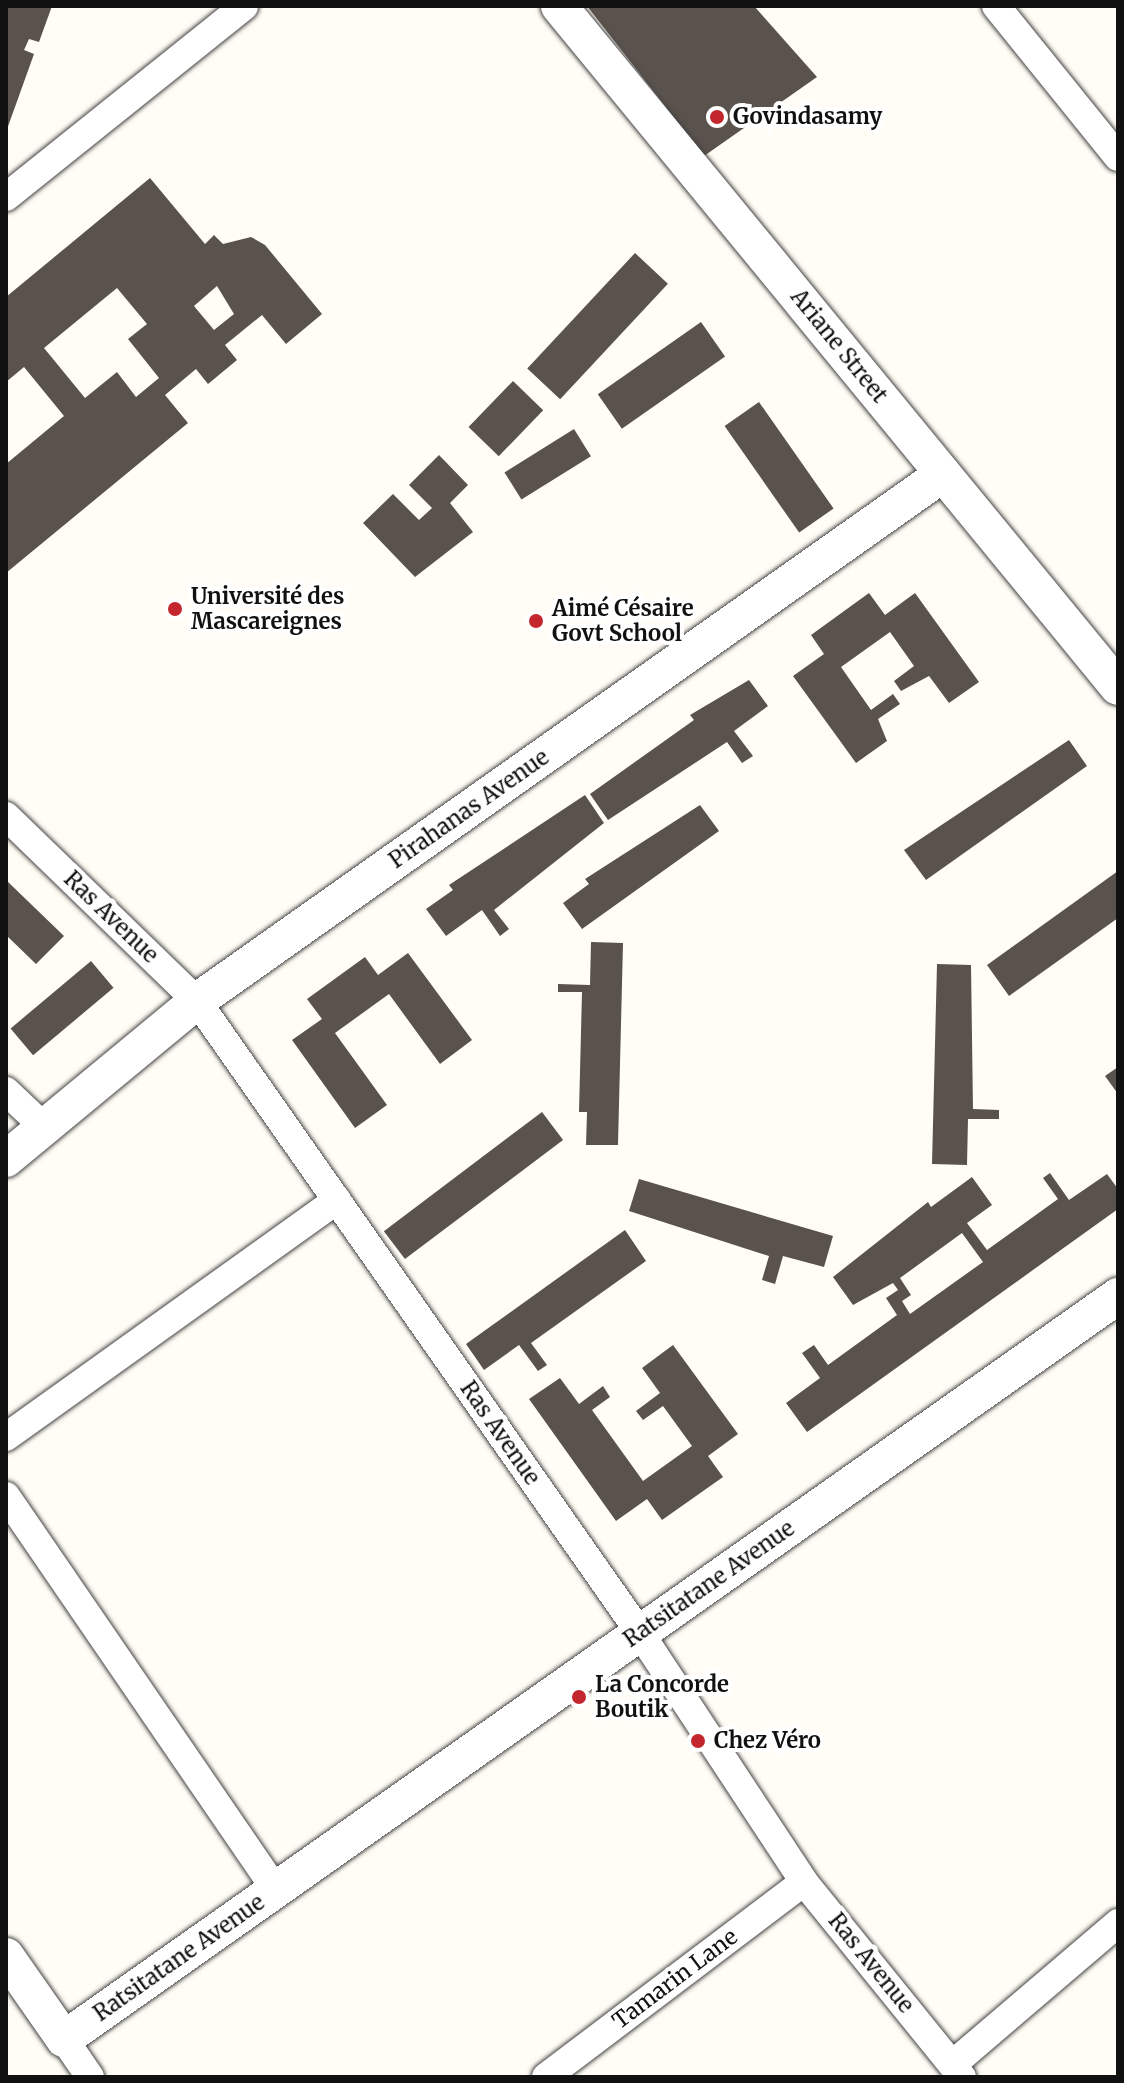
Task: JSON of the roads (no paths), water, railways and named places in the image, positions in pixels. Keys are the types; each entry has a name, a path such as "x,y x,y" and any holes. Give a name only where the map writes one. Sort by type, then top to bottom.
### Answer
{"street":[{"path":"6,197 244,6"},
{"name":"Ariane Street","path":"559,6 1118,687"},
{"path":"996,6 1118,157"},
{"name":"Pirahanas Avenue","path":"6,1159 197,1001 943,474"},
{"name":"Ras Avenue","path":"6,816 197,1001 640,1633 804,1882 957,2071"},
{"path":"6,1091 44,1127"},
{"path":"6,1437 337,1200"},
{"name":"Ratsitatane Avenue","path":"64,2039 1118,1296"},
{"path":"6,1496 276,1890"},
{"name":"Tamarin Lane","path":"546,2077 804,1882"},
{"path":"957,2071 1118,1923"},
{"path":"6,1956 90,2077"}],"place":[{"name":"Govindasamy","path":"717,117"},
{"name":"Université des Mascareignes","path":"175,609"},
{"name":"Aimé Césaire Govt School","path":"536,621"},
{"name":"La Concorde Boutik","path":"579,1697"},
{"name":"Chez Véro","path":"698,1741"}]}
